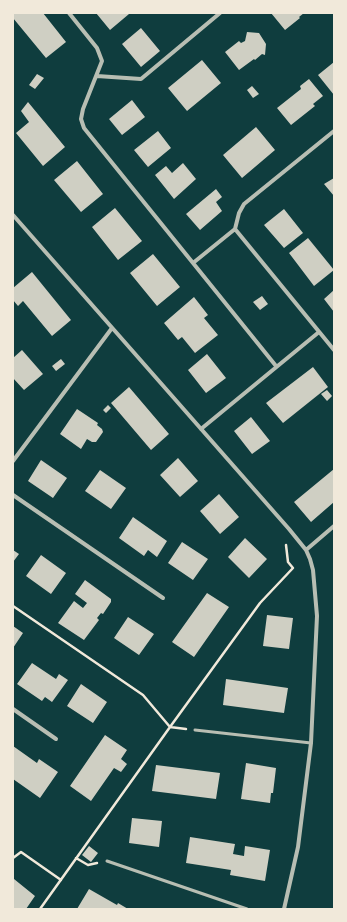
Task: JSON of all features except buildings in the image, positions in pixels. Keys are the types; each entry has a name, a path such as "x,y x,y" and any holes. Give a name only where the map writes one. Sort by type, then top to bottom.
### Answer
{"street":[{"path":"68,13 97,48 102,61 83,109 82,119 84,128 276,366"},
{"path":"97,76 141,79 220,13"},
{"path":"193,263 235,229 239,213 244,204 334,131"},
{"path":"13,215 289,529 306,550 310,559 313,570 317,616 311,743 298,847 284,909"},
{"path":"235,229 334,350"},
{"path":"13,461 112,328"},
{"path":"201,429 319,332"},
{"path":"13,494 163,598"},
{"path":"306,550 334,526"},
{"path":"13,709 56,739"}],"lane":[{"path":"195,730 311,743"},
{"path":"107,861 247,909"}],"path":[{"path":"40,909 260,603 293,568 288,562 286,545 281,536 289,529"},
{"path":"13,606 143,695 170,727 195,730"},
{"path":"13,858 21,852 61,880"},
{"path":"76,858 88,865 107,861"}]}
